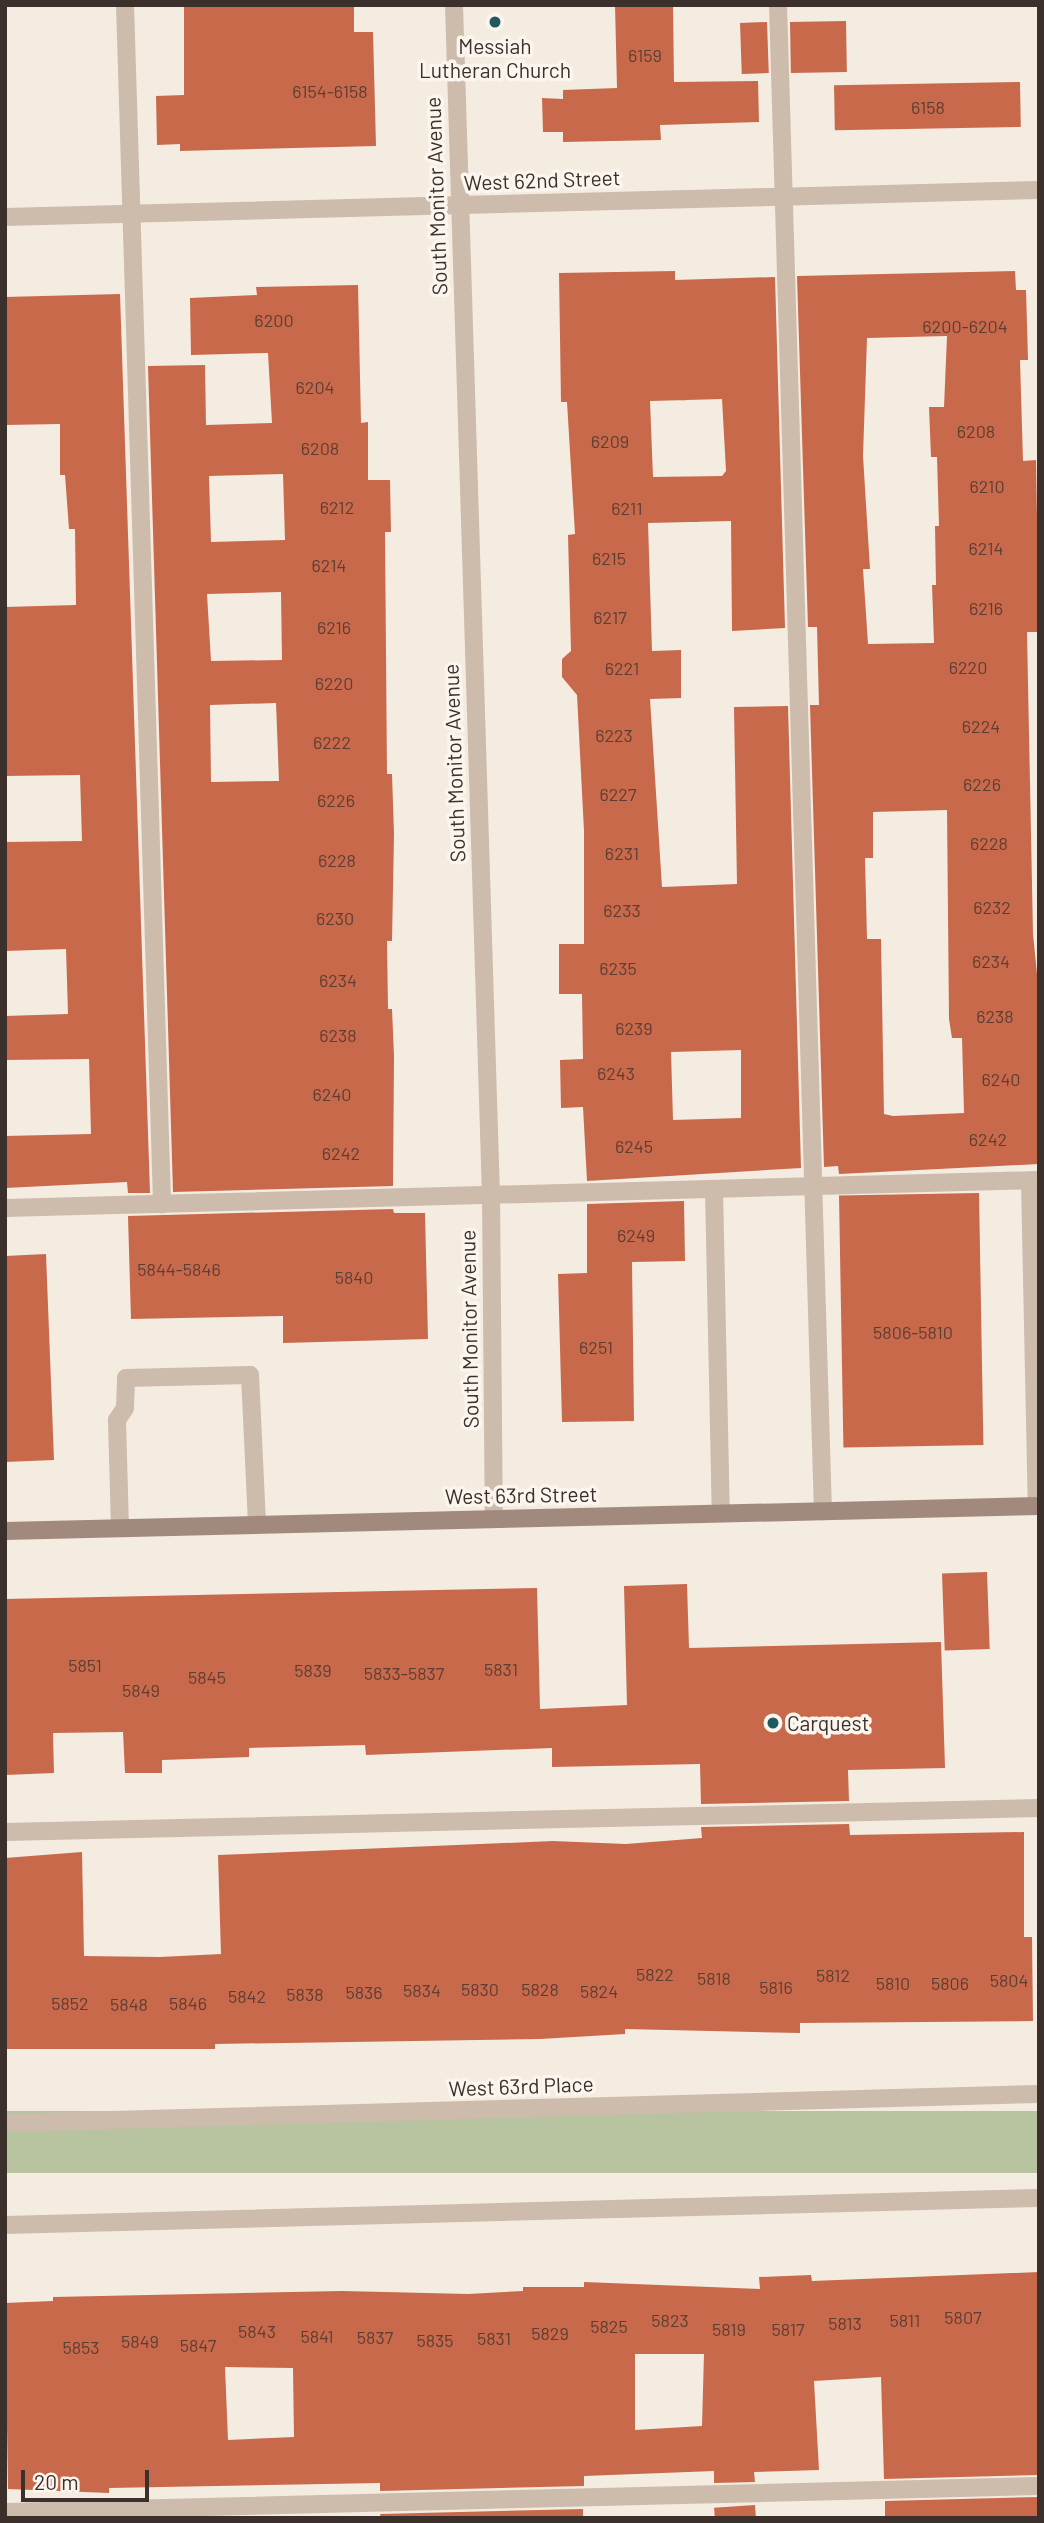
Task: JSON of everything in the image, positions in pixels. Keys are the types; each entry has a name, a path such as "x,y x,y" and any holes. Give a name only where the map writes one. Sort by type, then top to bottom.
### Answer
{"main road":[{"name":"West 63rd Street","path":"5,1531 1038,1506"}],"street":[{"path":"125,5 163,1203"},
{"name":"South Monitor Avenue","path":"454,5 491,1194 494,1518"},
{"path":"778,5 823,1511"},
{"name":"West 62nd Street","path":"5,217 1039,190"},
{"path":"5,1208 1034,1181 1038,1506"},
{"path":"713,1189 721,1513"},
{"path":"120,1528 117,1420 125,1408 126,1378 250,1375 257,1524"},
{"path":"5,1832 1039,1808"},
{"name":"West 63rd Place","path":"5,2123 1039,2094"},
{"path":"5,2225 1039,2198"},
{"path":"5,2512 1039,2486"}],"green space":[{"path":"5,2111 1039,2111 1039,2173 5,2173"}],"building":[{"path":"184,5 354,5 354,32 373,32 376,146 180,151 180,144 157,145 156,96 184,95"},
{"path":"615,5 673,5 674,82 758,81 759,122 660,125 661,140 563,142 563,132 543,132 542,98 563,99 563,90 617,88"},
{"path":"846,21 847,72 791,73 790,22"},
{"path":"767,22 769,73 742,74 740,23"},
{"path":"1020,82 1021,127 835,130 834,85"},
{"path":"675,271 675,280 775,277 785,628 732,631 731,521 648,523 652,651 681,650 681,698 650,699 662,887 737,884 734,707 788,706 801,1168 587,1181 583,1107 561,1108 560,1060 583,1059 582,994 559,994 559,944 584,944 584,831 577,695 562,677 562,659 571,651 568,535 575,534 567,402 561,402 559,273","holes":["722,399 726,471 722,476 653,477 650,401","741,1050 741,1118 673,1120 671,1052"]},
{"path":"1015,271 1016,290 1026,290 1028,360 1020,360 1023,461 1036,460 1039,632 1027,632 1033,934 1039,994 1039,1164 839,1174 838,1166 824,1167 810,705 819,705 817,627 808,627 797,276","holes":["947,336 944,407 929,407 931,457 937,457 939,526 935,526 936,585 932,585 934,643 868,644 863,569 870,569 863,456 867,338","947,810 949,1019 952,1038 962,1038 964,1113 893,1116 884,1114 881,939 867,939 865,858 873,858 873,812"]},
{"path":"358,285 361,423 368,422 368,480 390,480 391,532 385,532 387,774 392,774 394,834 392,941 387,941 388,1009 392,1009 394,1056 393,1186 173,1192 148,366 205,365 206,425 272,423 268,353 191,355 190,298 257,295 256,287","holes":["283,474 285,540 211,542 209,476","281,592 282,660 211,661 207,594","276,703 279,781 211,782 210,705"]},
{"path":"120,294 150,1193 128,1193 127,1182 5,1188 5,1136 91,1134 89,1059 5,1060 5,1016 68,1014 66,949 5,951 5,842 82,841 80,775 5,776 5,607 76,605 75,529 69,529 65,475 60,475 60,424 5,425 5,297"},
{"path":"979,1193 983,1445 843,1447 839,1195"},
{"path":"684,1201 685,1261 632,1262 634,1421 562,1422 558,1274 587,1273 587,1204"},
{"path":"393,1209 394,1213 425,1213 428,1339 283,1343 283,1316 131,1319 128,1216"},
{"path":"46,1254 54,1460 5,1462 5,1256"},
{"path":"987,1572 990,1649 945,1651 942,1574"},
{"path":"687,1584 689,1648 941,1642 945,1768 848,1770 849,1801 701,1804 700,1764 552,1767 552,1748 366,1755 365,1745 249,1748 249,1757 162,1760 162,1773 125,1773 123,1732 53,1733 54,1773 5,1775 5,1599 537,1588 540,1709 627,1705 624,1586"},
{"path":"849,1824 850,1835 1024,1832 1024,1937 1032,1937 1033,2021 800,2023 800,2033 625,2029 625,2034 540,2039 215,2044 215,2049 5,2049 5,1858 82,1852 84,1956 160,1957 221,1954 218,1855 553,1841 626,1844 702,1838 701,1827"},
{"path":"1039,2272 1039,2475 884,2479 881,2377 814,2381 819,2470 754,2472 755,2482 714,2483 714,2471 584,2476 584,2486 380,2491 380,2483 109,2488 109,2493 8,2489 5,2303 53,2301 53,2297 342,2291 468,2294 523,2291 523,2287 584,2287 584,2282 760,2289 759,2277 811,2275 812,2281","holes":["635,2354 704,2354 702,2426 635,2430","225,2367 293,2368 294,2437 228,2440"]},
{"path":"1039,2497 1039,2518 885,2518 885,2501"},
{"path":"755,2505 756,2518 715,2518 714,2508"},
{"path":"583,2509 583,2518 381,2518 380,2514"}],"place":[{"name":"Messiah Lutheran Church","path":"495,22"},
{"name":"Carquest","path":"773,1723"}]}
